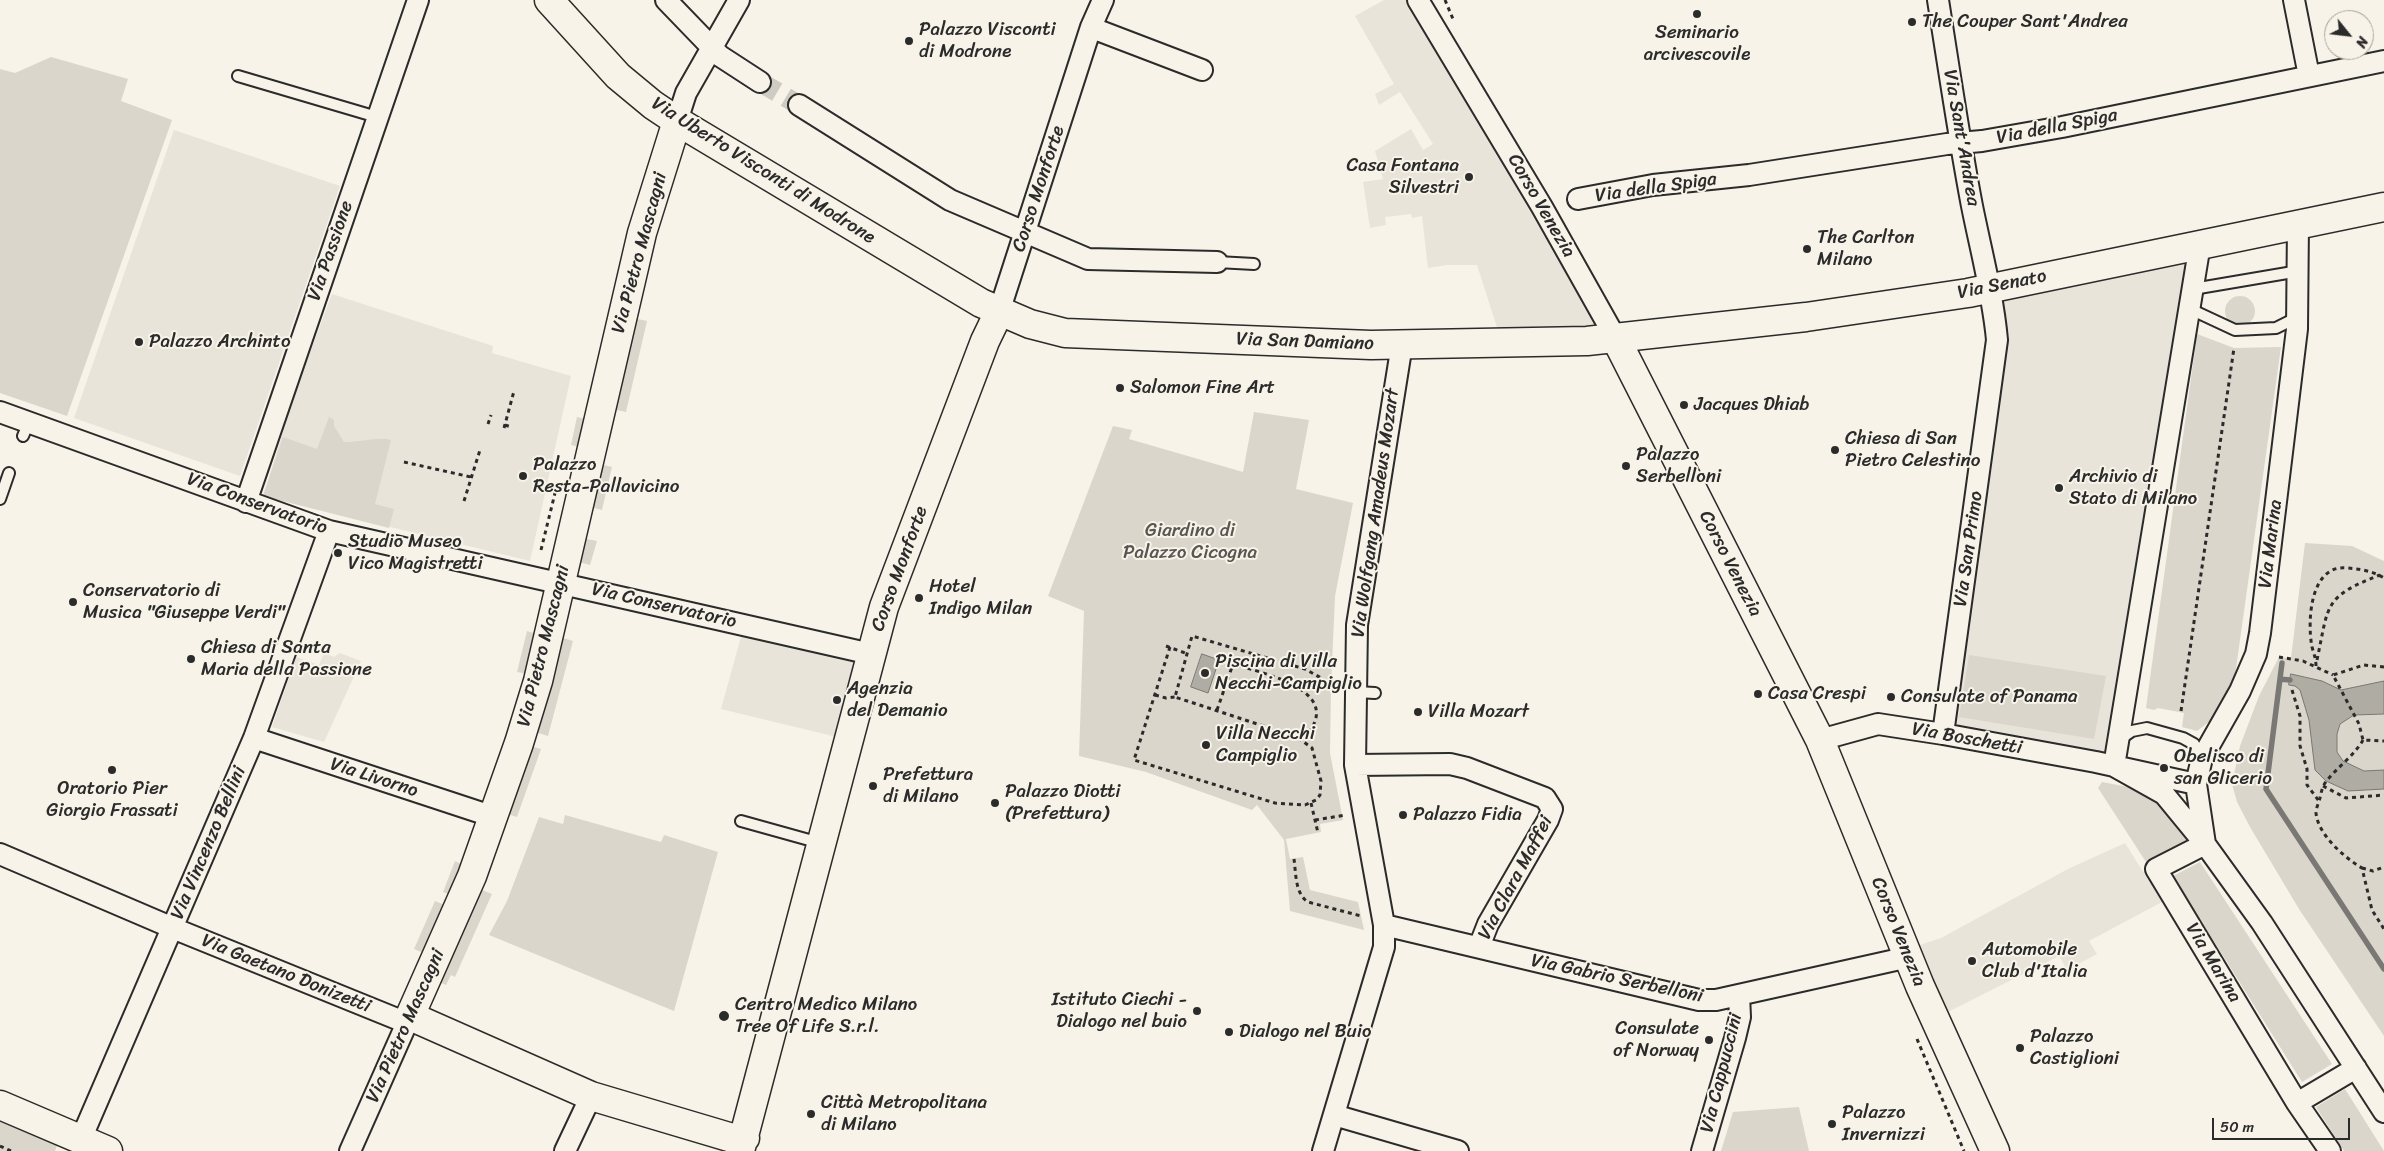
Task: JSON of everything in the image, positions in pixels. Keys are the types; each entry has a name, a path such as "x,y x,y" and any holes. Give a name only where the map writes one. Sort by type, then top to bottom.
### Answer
{"street":[{"name":"Via Passione","path":"246,502 418,0"},
{"name":"Via Uberto Visconti di Modrone","path":"549,0 618,76 999,312"},
{"path":"666,0 711,48 730,64 760,82"},
{"path":"679,115 711,48 739,0"},
{"name":"Corso Venezia","path":"1418,0 1542,206 1615,337 1820,740 1931,1012 1995,1151"},
{"name":"Via Sant'Andrea","path":"1938,0 1960,143 1987,282"},
{"path":"2294,0 2309,76"},
{"name":"Corso Monforte","path":"743,1145 749,1114 884,607 985,341 999,312 1096,2"},
{"path":"1100,31 1202,70"},
{"name":"Via della Spiga","path":"1578,200 1653,185 1749,175 1982,141 2062,127 2384,61"},
{"path":"799,105 950,200 1088,259 1217,262"},
{"name":"Via Pietro Mascagni","path":"350,1151 472,876 520,743 538,681 642,233 679,115"},
{"name":"Via Senato","path":"1615,337 1800,318 2200,244 2384,207"},
{"name":"Via Marina","path":"2205,844 2196,784 2202,758 2240,691 2256,654 2298,317 2298,224"},
{"path":"2196,784 2114,766 2200,244"},
{"name":"Via San Primo","path":"1943,734 1997,340 1994,309 1987,282"},
{"name":"Via San Damiano","path":"999,312 1030,324 1065,333 1371,345 1587,341 1615,337"},
{"name":"Via Wolfgang Amadeus Mozart","path":"1323,1151 1384,948 1384,925 1355,765 1365,693 1357,625 1402,344"},
{"name":"Via Conservatorio","path":"0,412 26,429 329,531 871,654"},
{"name":"Via Vincenzo Bellini","path":"79,1145 254,738 329,531"},
{"name":"Via Boschetti","path":"1820,740 1878,724 1943,734 2114,766"},
{"name":"Via Livorno","path":"254,738 494,817"},
{"name":"Via Clara Maffei","path":"1355,765 1450,764 1467,768 1545,798 1552,809 1548,820 1488,924 1479,947"},
{"name":"Via Marina","path":"2114,766 2164,794 2205,844 2262,923 2384,1112"},
{"name":"Via Marina","path":"2205,844 2156,869 2297,1104 2330,1151"},
{"name":"Via Gaetano Donizetti","path":"0,854 172,928 408,1020 591,1096 729,1137 743,1145"},
{"name":"Via Gabrio Serbelloni","path":"1384,925 1698,1000 1739,995 1909,957"},
{"name":"Via Cappuccini","path":"1702,1151 1740,1017 1739,995"},
{"path":"2297,1104 2356,1068"},
{"path":"566,1151 591,1096"},
{"path":"0,1105 79,1145 108,1151"},
{"path":"1334,1115 1458,1151"}],"lane":[{"path":"238,76 377,117"},
{"path":"1217,262 1254,264"},
{"path":"2193,289 2299,271"},
{"path":"2190,309 2235,330 2276,328 2298,317"},
{"path":"0,499 10,473"},
{"path":"2118,741 2132,731 2147,728 2183,738 2194,744 2202,758"},
{"path":"741,821 820,844"}],"path":[{"path":"2181,711 2234,348"},
{"path":"510,427 504,427 514,392"},
{"path":"488,424 491,415"},
{"path":"464,501 480,450"},
{"path":"404,462 471,476"},
{"path":"541,550 557,485"},
{"path":"2316,666 2312,647 2312,610 2314,591 2323,575 2341,567 2364,570 2384,578"},
{"path":"2316,666 2326,617 2332,600 2352,586 2380,575"},
{"path":"1175,697 1192,636 1305,669 1323,679 1334,691"},
{"path":"1155,696 1175,697 1302,740 1312,748 1321,781 1320,795 1311,803 1276,803 1134,760 1155,696 1168,646 1188,654"},
{"path":"2279,657 2291,658 2316,666 2333,675 2354,715 2363,740 2359,748 2343,761 2323,786 2316,813 2335,848 2348,860 2362,868 2373,871 2384,867"},
{"path":"1217,710 1233,664 1265,674 1296,686 1309,695 1315,704 1317,712 1314,727 1302,740"},
{"path":"2333,675 2364,665 2384,667"},
{"path":"2292,690 2300,716 2300,746 2307,770 2307,785 2319,801"},
{"path":"2363,740 2384,741"},
{"path":"2323,786 2346,798 2384,794"},
{"path":"1311,803 1318,833"},
{"path":"1315,820 1346,815"},
{"path":"1294,859 1299,890 1303,899 1361,916"},
{"path":"2362,868 2372,910 2384,929"},
{"path":"0,1146 11,1151"}],"shaded area":[{"path":"1384,0 1415,0 1612,338 1502,343 1477,265 1447,265 1428,268 1422,216 1412,218 1411,214 1385,217 1386,225 1370,228 1363,182 1383,179 1375,151 1411,129 1423,150 1433,144 1400,92 1379,105 1375,94 1394,84 1355,16"},
{"path":"174,130 340,186 240,476 74,418"},
{"path":"2198,248 2112,764 1945,733 1999,341 1991,290"},
{"path":"332,294 493,346 492,353 571,376 530,561 263,496 296,390"},
{"path":"744,626 867,656 845,739 721,709"},
{"path":"324,653 334,657 340,653 361,661 324,742 272,727 296,657 319,665"},
{"name":"Piscina di Villa Necchi-Campiglio","path":"1202,654 1219,660 1208,693 1191,687"},
{"path":"2291,674 2322,681 2341,690 2384,681 2384,714 2354,715 2340,724 2337,734 2337,752 2343,761 2364,771 2384,770 2384,789 2348,791 2326,781 2315,770 2309,720 2300,690 2295,686 2289,685"},
{"path":"2125,843 2162,902 2089,941 2097,954 2067,970 2059,956 1938,1017 1908,949 1941,938 2068,869"}],"green space":[{"path":"51,57 128,79 121,101 172,120 67,416 0,393 0,69 15,73"},
{"path":"2240,296 2251,300 2255,311 2251,322 2240,326 2229,322 2225,311 2229,300"},
{"path":"633,318 647,321 626,412 612,409"},
{"path":"2197,334 2234,348 2281,347 2233,690 2214,718 2197,731 2182,727 2184,713 2158,708 2154,710 2146,708"},
{"name":"Giardino di Palazzo Cicogna","path":"1254,412 1309,420 1296,489 1353,503 1335,596 1331,687 1330,753 1343,820 1320,824 1321,832 1286,839 1290,859 1303,857 1310,890 1358,902 1364,930 1290,911 1284,840 1257,805 1252,810 1146,772 1079,756 1084,611 1048,596 1113,426 1132,430 1129,439 1243,472"},
{"path":"329,417 334,420 334,426 344,442 391,440 375,504 394,509 389,528 263,496 283,437 317,449"},
{"path":"577,417 586,419 580,447 571,445"},
{"path":"600,464 612,467 602,510 590,507"},
{"path":"582,538 597,541 590,565 579,562"},
{"path":"2305,543 2352,546 2384,561 2384,1036 2299,909 2250,827 2237,802 2232,784 2240,746 2259,696 2279,657 2291,658"},
{"path":"527,631 537,634 527,674 517,672"},
{"path":"560,637 573,641 548,736 535,732"},
{"path":"1969,655 2106,676 2094,739 1959,717"},
{"path":"531,746 541,749 517,817 507,814"},
{"path":"2102,782 2149,791 2160,796 2188,843 2148,865 2098,788"},
{"path":"565,815 661,842 664,835 718,852 674,1011 489,935 507,901 539,817 563,824"},
{"path":"455,861 464,865 451,895 443,892"},
{"path":"2200,862 2332,1064 2302,1082 2173,876"},
{"path":"480,889 492,894 455,977 451,975 446,985 439,982"},
{"path":"435,901 447,906 426,954 414,949"},
{"path":"2345,1089 2384,1151 2344,1151 2316,1107"},
{"path":"1799,1107 1809,1151 1721,1151 1733,1112"},
{"path":"0,1119 58,1143 55,1151 0,1151"}],"waterway":[{"path":"2282,663 2266,789 2384,969"},
{"path":"2280,679 2290,680"}],"tunnel":[{"path":"760,82 799,105"}],"place":[{"name":"Seminario arcivescovile","path":"1697,14"},
{"name":"The Couper Sant'Andrea","path":"1912,22"},
{"name":"Palazzo Visconti di Modrone","path":"909,41"},
{"name":"Casa Fontana Silvestri","path":"1469,177"},
{"name":"The Carlton Milano","path":"1807,249"},
{"name":"Palazzo Archinto","path":"139,342"},
{"name":"Salomon Fine Art","path":"1120,388"},
{"name":"Jacques Dhiab","path":"1684,405"},
{"name":"Chiesa di San Pietro Celestino","path":"1835,450"},
{"name":"Palazzo Serbelloni","path":"1626,466"},
{"name":"Palazzo Resta-Pallavicino","path":"523,476"},
{"name":"Archivio di Stato di Milano","path":"2059,488"},
{"name":"Studio Museo Vico Magistretti","path":"338,553"},
{"name":"Hotel Indigo Milan","path":"919,598"},
{"name":"Conservatorio di Musica \"Giuseppe Verdi\"","path":"73,602"},
{"name":"Chiesa di Santa Maria della Passione","path":"191,659"},
{"name":"Piscina di Villa Necchi-Campiglio","path":"1205,673"},
{"name":"Casa Crespi","path":"1758,694"},
{"name":"Consulate of Panama","path":"1891,697"},
{"name":"Agenzia del Demanio","path":"837,700"},
{"name":"Villa Mozart","path":"1418,712"},
{"name":"Villa Necchi Campiglio","path":"1206,745"},
{"name":"Obelisco di san Glicerio","path":"2164,768"},
{"name":"Oratorio Pier Giorgio Frassati","path":"112,770"},
{"name":"Prefettura di Milano","path":"873,786"},
{"name":"Palazzo Diotti (Prefettura)","path":"995,803"},
{"name":"Palazzo Fidia","path":"1403,815"},
{"name":"Automobile Club d'Italia","path":"1972,961"},
{"name":"Istituto Ciechi - Dialogo nel buio","path":"1197,1011"},
{"name":"Centro Medico Milano Tree Of Life S.r.l.","path":"724,1016"},
{"name":"Dialogo nel Buio","path":"1229,1032"},
{"name":"Consulate of Norway","path":"1709,1040"},
{"name":"Palazzo Castiglioni","path":"2020,1048"},
{"name":"Città Metropolitana di Milano","path":"811,1114"},
{"name":"Palazzo Invernizzi","path":"1832,1124"}]}
